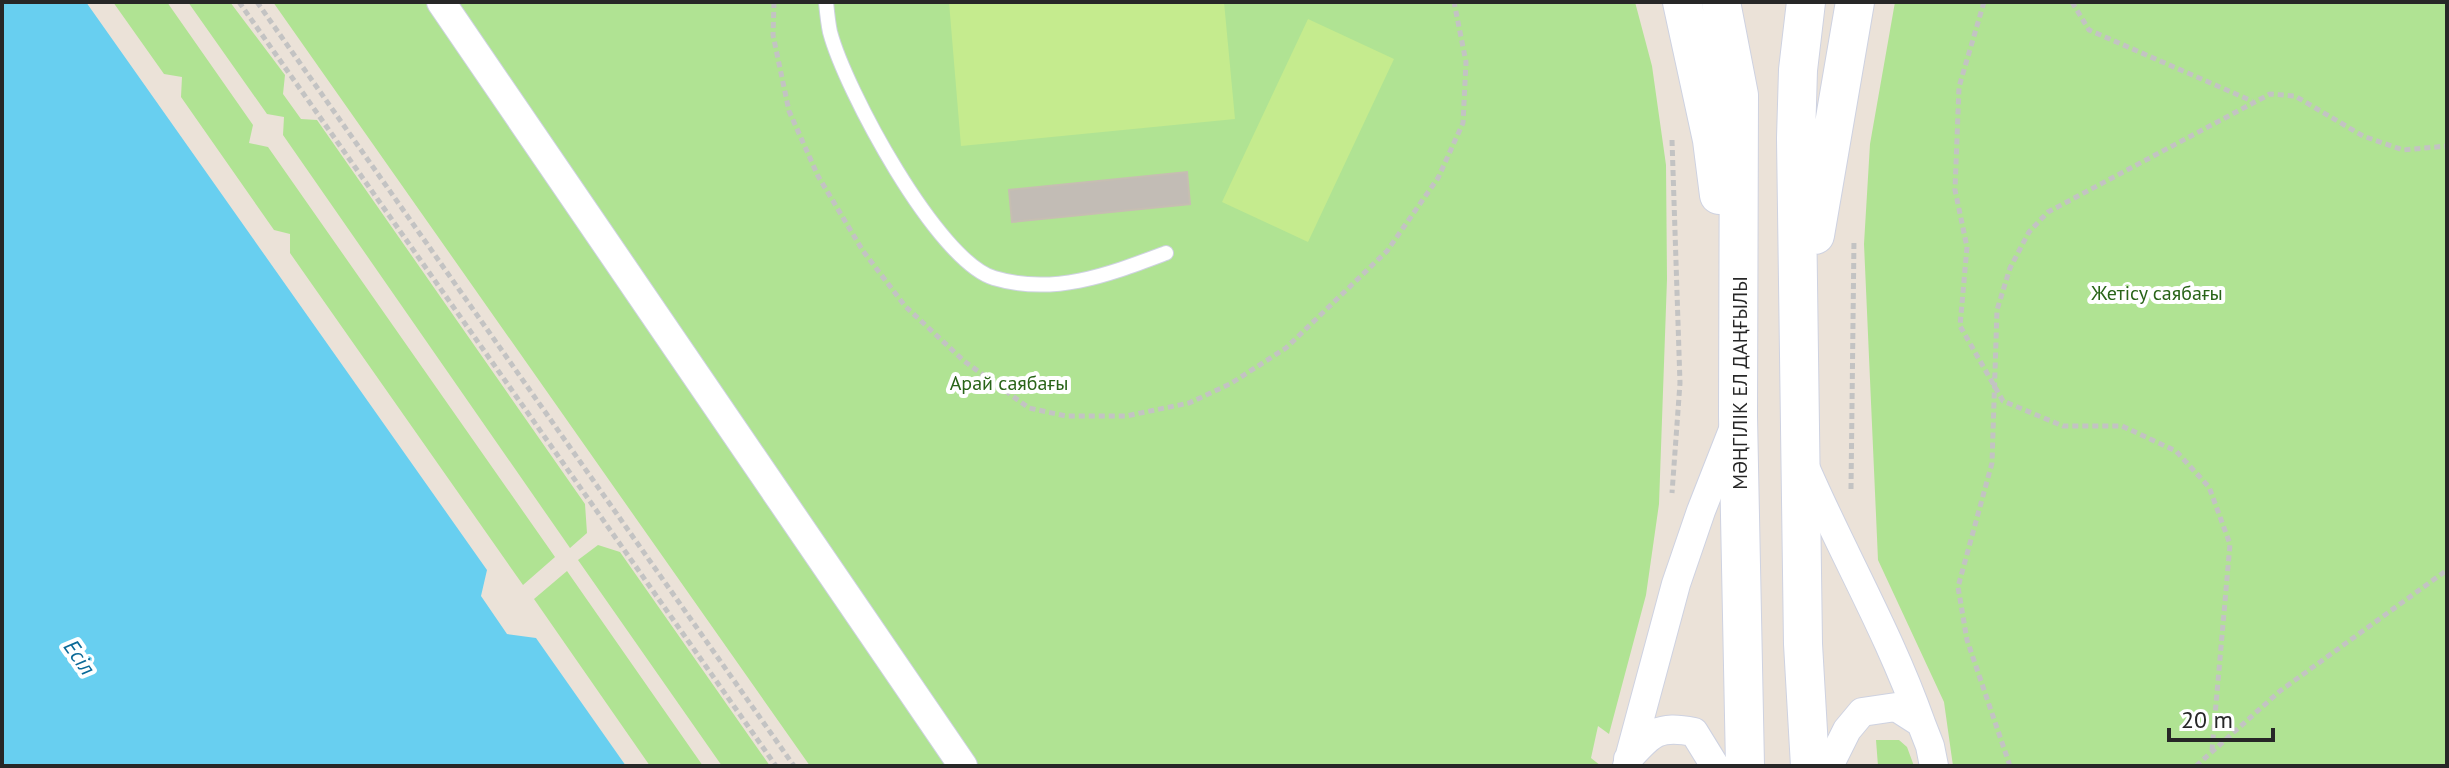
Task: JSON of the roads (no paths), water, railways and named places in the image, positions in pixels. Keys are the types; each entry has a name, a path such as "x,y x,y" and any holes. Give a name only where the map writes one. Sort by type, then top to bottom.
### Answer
{"main road":[{"path":"1682,2 1712,140 1740,364"},
{"name":"МӘҢГІЛІК ЕЛ ДАҢҒЫЛЫ","path":"1721,2 1739,95 1738,416 1745,766"},
{"path":"1739,95 1749,2"},
{"path":"1806,2 1797,97 1799,452 1803,644 1810,766"},
{"path":"1799,333 1855,2"}],"street":[{"path":"441,2 963,766"},
{"path":"1627,763 1676,584 1738,416"},
{"path":"1799,452 1835,536 1904,674 1934,766"},
{"path":"1829,766 1847,730 1862,712 1896,707 1921,723"},
{"path":"1627,763 1648,735 1670,727 1694,732 1715,766"}],"lane":[{"path":"826,2 830,33 867,120 916,202 958,255 992,278 1047,285 1102,277 1166,253"}],"water":[{"name":"Есіл","path":"2,2 86,2 487,570 481,596 507,634 536,638 626,766 2,766"}],"park label":[{"name":"Жетісу саябағы","path":"2157,293"},
{"name":"Арай саябағы","path":"1009,383"}]}
